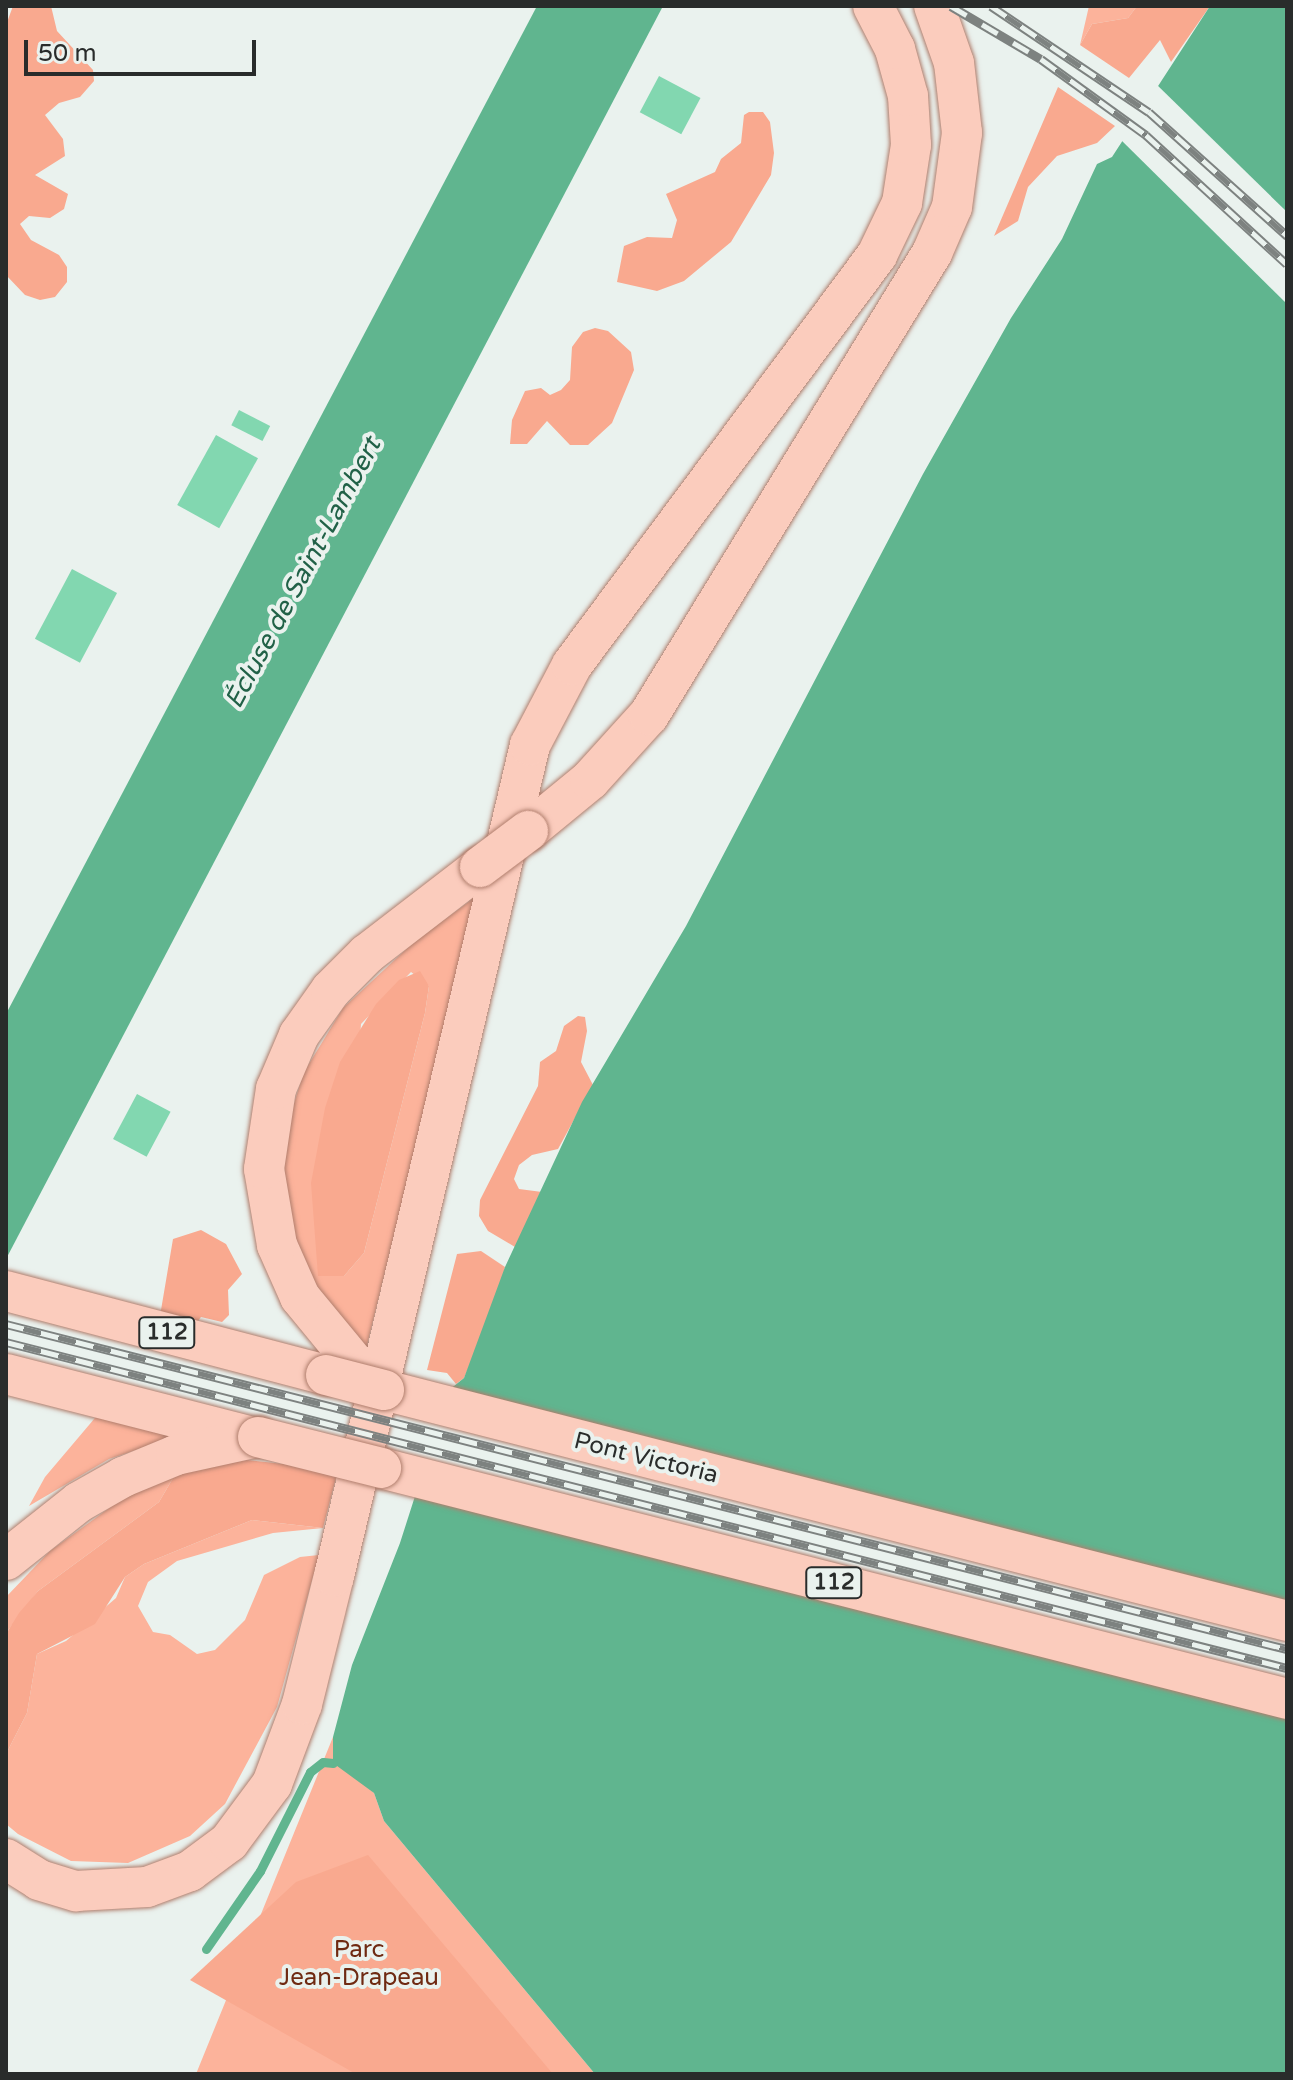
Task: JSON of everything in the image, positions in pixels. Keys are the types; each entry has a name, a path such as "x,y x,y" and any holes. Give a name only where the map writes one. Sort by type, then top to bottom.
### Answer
{"main road":[{"path":"6,1859 39,1880 76,1891 147,1887 190,1871 229,1842 272,1784 292,1736 323,1619 530,745 572,665 877,255 902,203 911,145 908,96 898,57 873,6"},
{"path":"370,1378 300,1297 277,1245 264,1169 276,1089 299,1035 331,990 367,954 590,780 658,703 932,253 952,207 962,133 954,63 934,6"},
{"name":"Pont Victoria","path":"6,1291 370,1378 1287,1621"},
{"name":"112","path":"6,1374 1287,1699"},
{"path":"6,1560 100,1489 191,1451 258,1437"}],"green space":[{"path":"13,6 51,6 57,31 93,70 94,81 80,97 59,103 45,115 63,139 65,156 35,175 68,194 64,209 50,218 29,216 20,224 31,240 59,255 67,267 67,282 55,297 40,300 25,295 6,275 6,25"},
{"path":"1089,6 1137,6 1128,18 1092,24 1080,45"},
{"path":"1137,6 1210,6 1171,62 1160,40 1129,78 1080,45 1092,24 1128,18"},
{"path":"1058,87 1115,126 1097,143 1057,156 1028,187 1018,221 994,236"},
{"path":"763,112 770,122 774,153 771,175 731,242 684,281 657,291 617,282 624,246 647,237 672,238 677,220 666,194 715,172 721,159 741,143 744,115"},
{"path":"595,328 608,331 631,352 634,370 612,423 588,445 570,445 547,421 527,444 510,444 512,420 525,391 541,388 550,395 561,390 570,380 572,347 583,332"},
{"path":"474,898 366,1349 311,1280 292,1229 284,1167 288,1122 304,1072 343,1008 414,942","holes":["411,972 429,986 425,1013 364,1253 344,1276 361,1024"]},
{"path":"420,971 429,986 425,1013 364,1253 344,1276 318,1276 311,1183 325,1108 340,1062 376,1004 399,980"},
{"path":"578,1016 585,1017 587,1031 581,1062 593,1085 558,1149 532,1155 519,1165 514,1179 519,1189 542,1192 515,1247 488,1231 479,1216 480,1200 538,1086 540,1062 556,1051 564,1026"},
{"path":"201,1230 226,1244 242,1274 228,1290 229,1315 222,1322 201,1317 195,1325 160,1316 173,1239"},
{"path":"481,1251 505,1267 498,1298 464,1378 456,1384 447,1373 427,1370 457,1254"},
{"path":"100,1412 187,1433 109,1459 29,1506 45,1477"},
{"path":"247,1460 338,1470 323,1528 252,1520 144,1564 125,1577 95,1624 37,1654 27,1713 6,1754 6,1634 19,1613 38,1591 159,1502 176,1473"},
{"path":"176,1473 159,1502 38,1591 6,1633 6,1597 50,1551 119,1501"},
{"path":"252,1520 323,1528 273,1533 177,1561 148,1582 138,1606 153,1632 170,1635 197,1654 215,1650 245,1620 264,1575 300,1557 319,1555 277,1707 225,1804 190,1836 128,1863 71,1861 18,1834 6,1824 6,1754 27,1713 37,1654 66,1641 116,1598 125,1577 144,1564"},
{"name":"Parc Jean-Drapeau","path":"333,1737 349,1771 374,1793 384,1821 595,2074 196,2074"},
{"name":"Parc Jean-Drapeau","path":"368,1855 553,2074 356,2074 190,1980 296,1882"}],"water":[{"name":"Écluse de Saint-Lambert","path":"537,6 663,6 6,1259 6,1014"},
{"path":"1210,6 1287,6 1287,2074 595,2074 384,1821 374,1793 333,1763 333,1737 352,1665 400,1543 449,1390 464,1378 505,1267 582,1102 686,926 923,474 1011,318 1062,239 1097,164 1112,157"}],"pier":[{"path":"1154,82 1287,212 1287,304 1119,138"},
{"path":"439,1405 1287,1605 1287,1711 413,1488"}],"building":[{"path":"659,76 700,98 681,134 640,112"},
{"path":"239,410 270,426 262,441 231,425"},
{"path":"216,435 258,458 219,528 177,505"},
{"path":"72,569 117,593 80,663 35,639"},
{"path":"137,1094 171,1112 147,1157 113,1139"}],"waterway":[{"path":"206,1949 260,1871 310,1772 323,1762 333,1763"}],"railway":[{"path":"951,6 1041,59 1146,135 1287,264"},
{"path":"991,6 1149,112 1287,236"},
{"path":"6,1324 1287,1649"},
{"path":"6,1342 1287,1668"}]}
